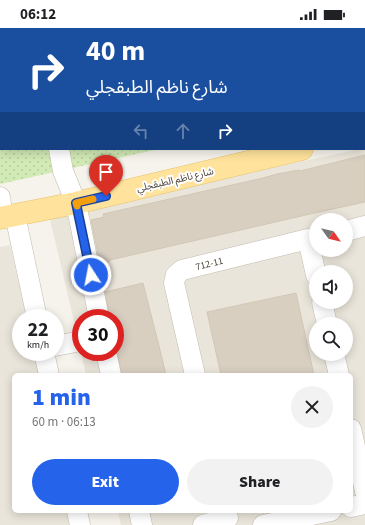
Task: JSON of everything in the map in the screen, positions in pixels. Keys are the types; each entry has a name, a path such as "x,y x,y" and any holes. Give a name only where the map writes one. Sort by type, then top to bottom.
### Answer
{"main road":[{"name":"شارع ناظم الطبقجلي","path":"5,212 76,203 298,150"}],"street":[{"path":"59,150 63,171 76,203 97,309"},
{"path":"5,212 34,309"},
{"path":"353,229 365,226"},
{"name":"712-11","path":"195,373 174,283 176,275 182,270 309,239"},
{"path":"46,361 49,373"},
{"path":"108,361 111,373"},
{"path":"336,361 339,373"},
{"path":"353,438 365,491"},
{"path":"353,507 365,504"},
{"path":"77,513 80,525"},
{"path":"140,513 142,525"},
{"path":"264,525 321,513"},
{"path":"203,525 228,518"}],"shaded area":[{"path":"356,150 365,150 365,525 121,525 118,513 353,513 353,373 86,373 83,361 124,361 124,309 72,309 72,313 49,215"},
{"path":"10,245 25,309 12,309 12,361 37,361 40,373 12,373 12,513 72,513 75,525 0,525 0,247"}],"green space":[{"path":"0,150 154,150 0,184"}],"building":[{"path":"365,155 365,202 309,213 309,214 110,260 100,264 91,220 104,217 103,214 277,174 300,171"},
{"path":"143,283 166,373 122,373 119,361 124,361 124,309 108,309 105,292"},
{"path":"296,293 309,352 309,361 311,361 314,373 221,373 207,312"}],"slow traffic":[{"path":"77,206 76,203 93,199"}],"route":[{"path":"91,275 76,203 106,196"}]}
